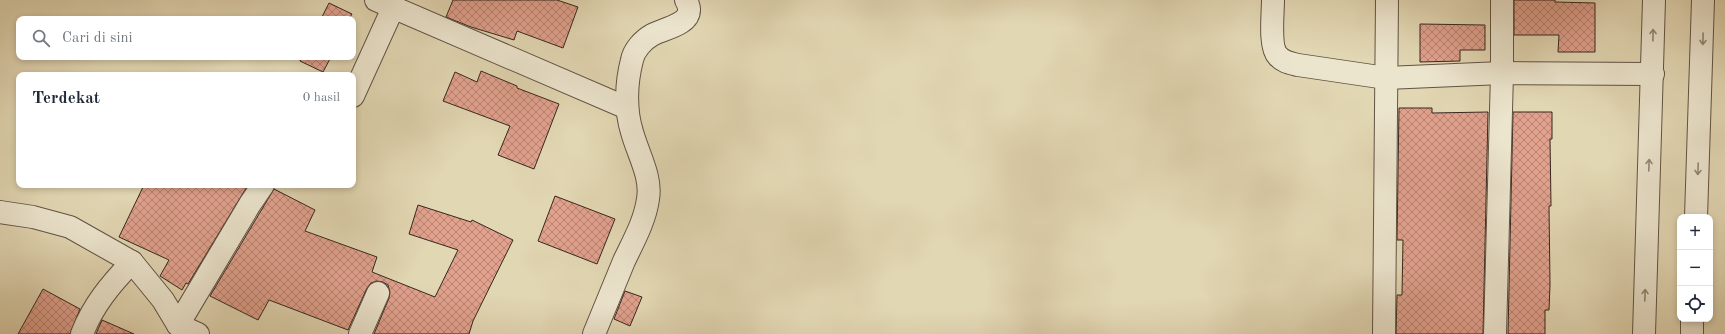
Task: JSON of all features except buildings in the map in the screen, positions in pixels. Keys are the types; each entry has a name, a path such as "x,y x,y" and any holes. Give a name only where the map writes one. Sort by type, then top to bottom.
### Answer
{"street":[{"path":"594,334 642,224 649,199 647,177 631,131 627,108 628,78 632,59 640,44 652,35 672,28 686,17 689,9 686,0"},
{"path":"1273,0 1273,42 1276,55 1284,61 1386,78 1502,73 1653,74"},
{"path":"1384,334 1387,0"},
{"path":"1495,334 1502,73 1502,0"},
{"path":"1644,334 1653,74 1654,0"},
{"path":"1696,214 1703,0"},
{"path":"356,87 385,4 627,108"},
{"path":"178,325 246,210 261,188"},
{"path":"0,212 34,217 70,227 132,262 163,300 178,325 198,334"},
{"path":"82,334 94,309 107,289 132,262"},
{"path":"360,334 378,292"},
{"path":"1692,322 1692,334"}]}
